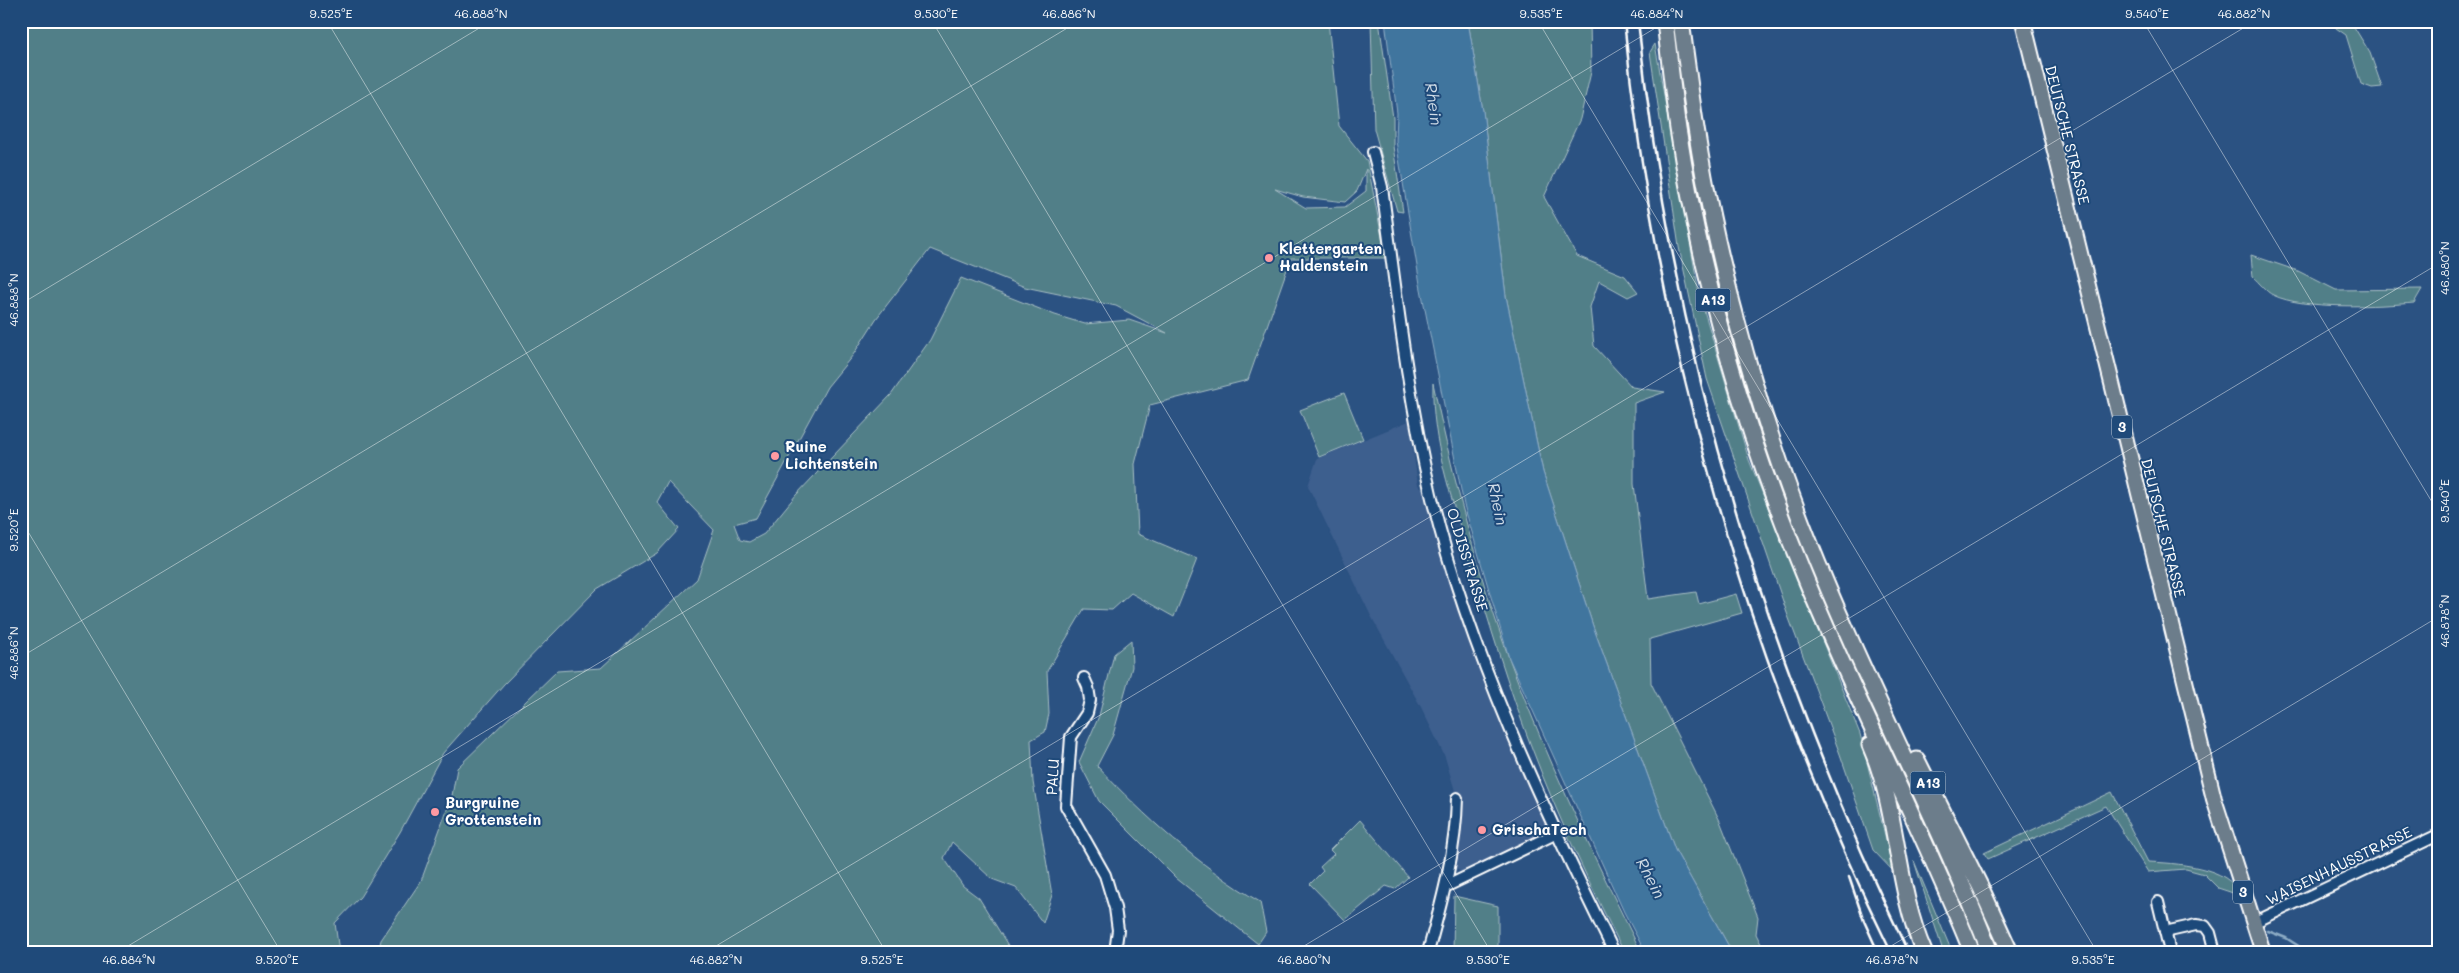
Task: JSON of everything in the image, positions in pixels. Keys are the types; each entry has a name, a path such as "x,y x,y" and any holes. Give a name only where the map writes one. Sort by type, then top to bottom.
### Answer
{"highway":[{"name":"A13","path":"1664,21 1678,131 1715,307 1752,432 1802,570 1836,650 1928,847 1972,952"},
{"name":"A13","path":"1681,21 1705,182 1734,309 1790,490 1840,618 1944,844 1990,952"},
{"name":"A13","path":"1840,618 1877,681 1981,888 2010,952"},
{"name":"A13","path":"1836,650 1851,702 1875,758 1886,793 1908,906 1924,952"}],"main road":[{"name":"DEUTSCHE STRASSE","path":"2023,21 2214,799 2263,952"}],"street":[{"name":"OLDISSTRASSE","path":"1373,152 1382,186 1412,406 1432,497 1458,587 1494,688 1522,758 1614,952"},
{"name":"PALU","path":"1084,678 1090,700 1086,712 1071,737 1066,801 1069,811 1080,827 1105,875 1115,908 1118,930 1115,952"},
{"path":"1428,952 1446,887 1456,829 1457,798"},
{"path":"1446,887 1557,833"},
{"name":"WAISENHAUSSTRASSE","path":"2253,922 2438,835"},
{"path":"2158,902 2170,952"},
{"path":"2165,932 2196,925 2205,926 2210,933 2215,952"}],"shaded area":[{"path":"1409,421 1418,485 1429,496 1460,589 1551,830 1466,875 1452,866 1457,798 1445,757 1421,707 1370,614 1308,486 1317,459"}],"green space":[{"path":"21,21 1328,21 1339,126 1367,161 1386,258 1291,258 1248,380 1150,405 1135,464 1138,534 1197,559 1174,617 1131,593 1112,610 1084,609 1047,671 1049,714 1045,732 1031,740 1033,782 1052,895 1043,923 1016,888 992,879 952,842 944,858 963,886 979,898 1012,952 378,952 381,940 421,881 452,796 457,768 557,671 601,668 697,579 714,530 668,482 657,502 679,529 657,553 597,589 504,684 443,753 400,832 360,897 335,923 339,952 21,952","holes":["1366,169 1366,191 1345,207 1306,208 1275,189 1303,197 1345,202 1357,191","930,249 1025,287 1116,306 1167,333 1129,320 1085,324 1055,315 961,278 930,340 891,395 796,495 764,534 749,542 740,540 734,524 756,518 827,387 853,355 876,319"]},
{"path":"1371,21 1379,21 1393,118 1393,146 1403,212 1397,211 1374,129"},
{"path":"1468,21 1590,21 1591,72 1580,119 1544,197 1577,256 1625,276 1638,292 1628,297 1599,281 1590,307 1594,346 1632,387 1665,392 1634,403 1634,484 1648,599 1696,592 1699,604 1736,594 1742,613 1650,639 1651,683 1720,821 1758,917 1756,934 1765,952 1732,952 1675,850 1593,626 1543,472 1506,296 1483,111"},
{"path":"2332,21 2351,22 2370,53 2382,87 2372,88 2361,84 2346,35 2336,28"},
{"path":"1655,44 1699,294 1749,460 1860,734 1894,872 1873,850 1840,754 1787,613 1707,379 1679,247 1650,52"},
{"path":"2251,255 2298,271 2336,290 2422,289 2414,303 2342,306 2286,300 2270,294 2253,277"},
{"path":"1433,383 1451,464 1472,544 1511,663 1567,796 1641,952 1624,952 1565,828 1524,727 1455,511 1435,426"},
{"path":"1344,393 1363,439 1319,457 1300,410"},
{"path":"1131,640 1132,667 1113,735 1097,766 1134,804 1194,857 1260,902 1266,932 1258,944 1176,878 1099,801 1079,762 1099,716 1114,654"},
{"path":"2112,792 2148,862 2186,865 2213,872 2234,885 2239,895 2218,888 2204,874 2186,869 2148,872 2106,806 1988,859 1984,853"},
{"path":"1360,820 1408,877 1395,889 1386,886 1345,920 1310,884 1323,871 1320,867 1334,854 1330,850"},
{"path":"1914,861 1952,952 1943,951"},
{"path":"1454,896 1498,906 1498,952 1453,952"}],"water":[{"name":"Rhein","path":"1385,21 1468,21 1483,111 1506,296 1543,472 1593,626 1675,850 1732,952 1645,952 1624,912 1509,658 1464,505 1420,284 1396,141 1397,113"}],"waterway":[{"path":"2268,931 2286,938 2308,952"}],"railway":[{"path":"1624,21 1639,142 1659,262 1685,381 1716,498 1752,615 1793,729 1840,842 1891,952"},
{"path":"1638,21 1653,142 1674,262 1701,381 1732,498 1769,614 1810,728 1857,841 1908,952"},
{"path":"1849,877 1864,921 1878,952"}],"place":[{"name":"Klettergarten Haldenstein","path":"1269,258"},
{"name":"Ruine Lichtenstein","path":"775,456"},
{"name":"Burgruine Grottenstein","path":"435,812"},
{"name":"GrischaTech","path":"1482,830"}]}
